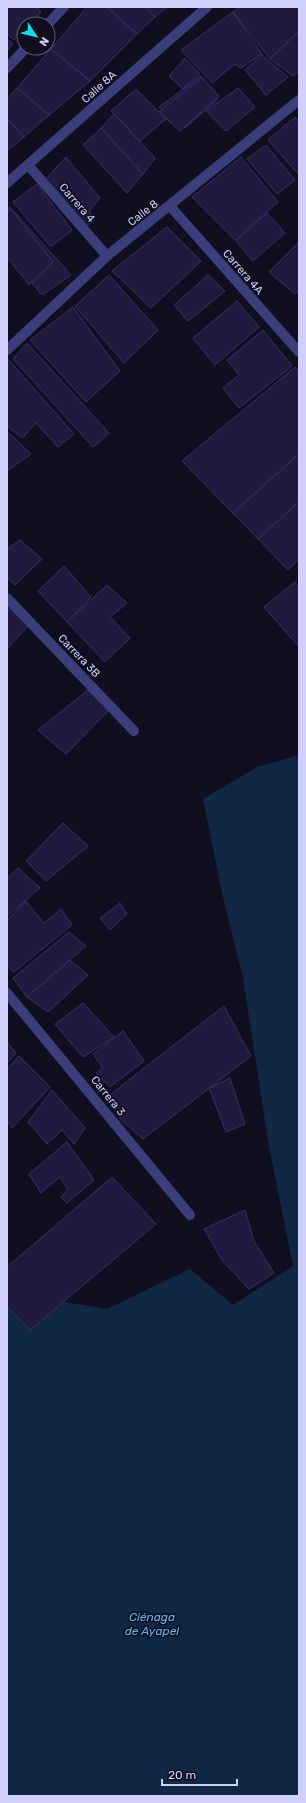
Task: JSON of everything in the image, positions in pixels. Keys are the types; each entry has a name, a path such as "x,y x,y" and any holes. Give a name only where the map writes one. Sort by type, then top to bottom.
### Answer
{"street":[{"path":"56,16 64,7"},
{"name":"Calle 8A","path":"8,181 207,7"},
{"path":"7,68 18,56"},
{"name":"Calle 8","path":"7,350 107,256 299,100"},
{"name":"Carrera 4","path":"28,165 107,256"},
{"name":"Carrera 4A","path":"170,206 299,352"},
{"name":"Carrera 3B","path":"7,598 134,731"},
{"name":"Carrera 3","path":"7,993 190,1215"}],"water":[{"name":"Ciénaga de Ayapel","path":"299,755 299,1796 7,1796 7,1288 17,1294 107,1309 190,1269 233,1305 293,1266 268,1141 243,978 222,893 203,799 257,767"}],"building":[{"path":"7,7 37,7 41,12 37,16 16,16 16,38 14,40 7,34"},
{"path":"87,7 107,7 137,34 90,81 56,53 56,43"},
{"path":"107,7 145,7 155,17 137,34"},
{"path":"145,7 167,7 155,17"},
{"path":"239,7 299,7 299,31 270,59 233,12"},
{"path":"233,12 262,54 241,68 235,64 212,83 181,50"},
{"path":"299,31 299,72 293,76 270,59"},
{"path":"7,39 13,44 7,51"},
{"path":"56,53 90,81 49,115 17,88 45,56 56,56"},
{"path":"262,55 288,77 266,95 245,70"},
{"path":"185,58 200,74 183,89 169,76"},
{"path":"201,76 218,99 185,128 171,120 159,107"},
{"path":"202,77 219,96 180,131 159,112"},
{"path":"17,88 49,115 24,137 7,119 7,99"},
{"path":"238,88 255,107 226,131 206,111"},
{"path":"136,89 166,119 140,141 111,111"},
{"path":"114,114 155,158 143,174 101,128"},
{"path":"295,117 299,122 299,175 268,140"},
{"path":"7,119 24,137 7,151"},
{"path":"101,128 143,174 127,193 83,145"},
{"path":"266,145 295,180 277,194 247,159"},
{"path":"66,157 100,198 89,211 95,219 85,228 45,180"},
{"path":"241,157 278,202 235,240 192,197"},
{"path":"37,184 72,230 51,247 13,202"},
{"path":"10,207 71,275 42,295 7,253 7,210"},
{"path":"11,209 53,262 29,285 7,257 7,213"},
{"path":"267,213 285,233 253,261 236,241"},
{"path":"167,227 201,261 151,308 112,271"},
{"path":"299,242 299,290 295,294 269,272"},
{"path":"109,275 158,330 124,363 75,306"},
{"path":"208,275 225,291 188,321 174,305"},
{"path":"237,301 259,327 215,365 193,338"},
{"path":"73,307 120,371 86,402 30,340"},
{"path":"263,330 292,366 239,408 223,388 239,375 227,360"},
{"path":"27,343 109,433 93,447 13,359"},
{"path":"7,358 74,434 58,447 36,423 22,438 7,426"},
{"path":"295,367 299,373 299,454 233,513 182,461"},
{"path":"7,431 31,454 7,471"},
{"path":"299,454 299,502 258,539 233,513"},
{"path":"299,502 299,559 288,570 258,539"},
{"path":"20,540 42,559 15,585 7,578 7,549"},
{"path":"64,566 91,597 67,622 38,591"},
{"path":"295,582 299,587 299,647 264,607"},
{"path":"107,585 127,603 110,617 130,638 105,662 67,622"},
{"path":"10,608 28,626 7,649 7,611"},
{"path":"88,690 109,710 66,754 38,730"},
{"path":"63,823 88,846 46,881 26,861"},
{"path":"18,868 40,888 7,916 7,878"},
{"path":"26,901 44,923 61,909 72,925 14,972 7,966 7,920"},
{"path":"120,903 127,914 110,930 100,918"},
{"path":"69,932 86,946 27,997 13,978"},
{"path":"70,960 88,975 48,1012 27,997"},
{"path":"83,1003 114,1037 83,1057 55,1024"},
{"path":"224,1006 251,1056 143,1139 121,1120 107,1097"},
{"path":"123,1031 144,1061 110,1087 96,1073 103,1068 93,1054"},
{"path":"7,1042 16,1053 7,1063"},
{"path":"19,1056 50,1087 12,1128 7,1120 7,1069"},
{"path":"230,1078 245,1124 226,1132 209,1088"},
{"path":"52,1090 85,1128 74,1144 62,1130 47,1144 28,1122"},
{"path":"67,1142 94,1180 67,1203 61,1197 68,1190 60,1177 41,1193 29,1174"},
{"path":"112,1177 156,1224 30,1330 7,1307 7,1267"},
{"path":"245,1210 254,1241 274,1273 249,1289 222,1260 204,1229"}]}
